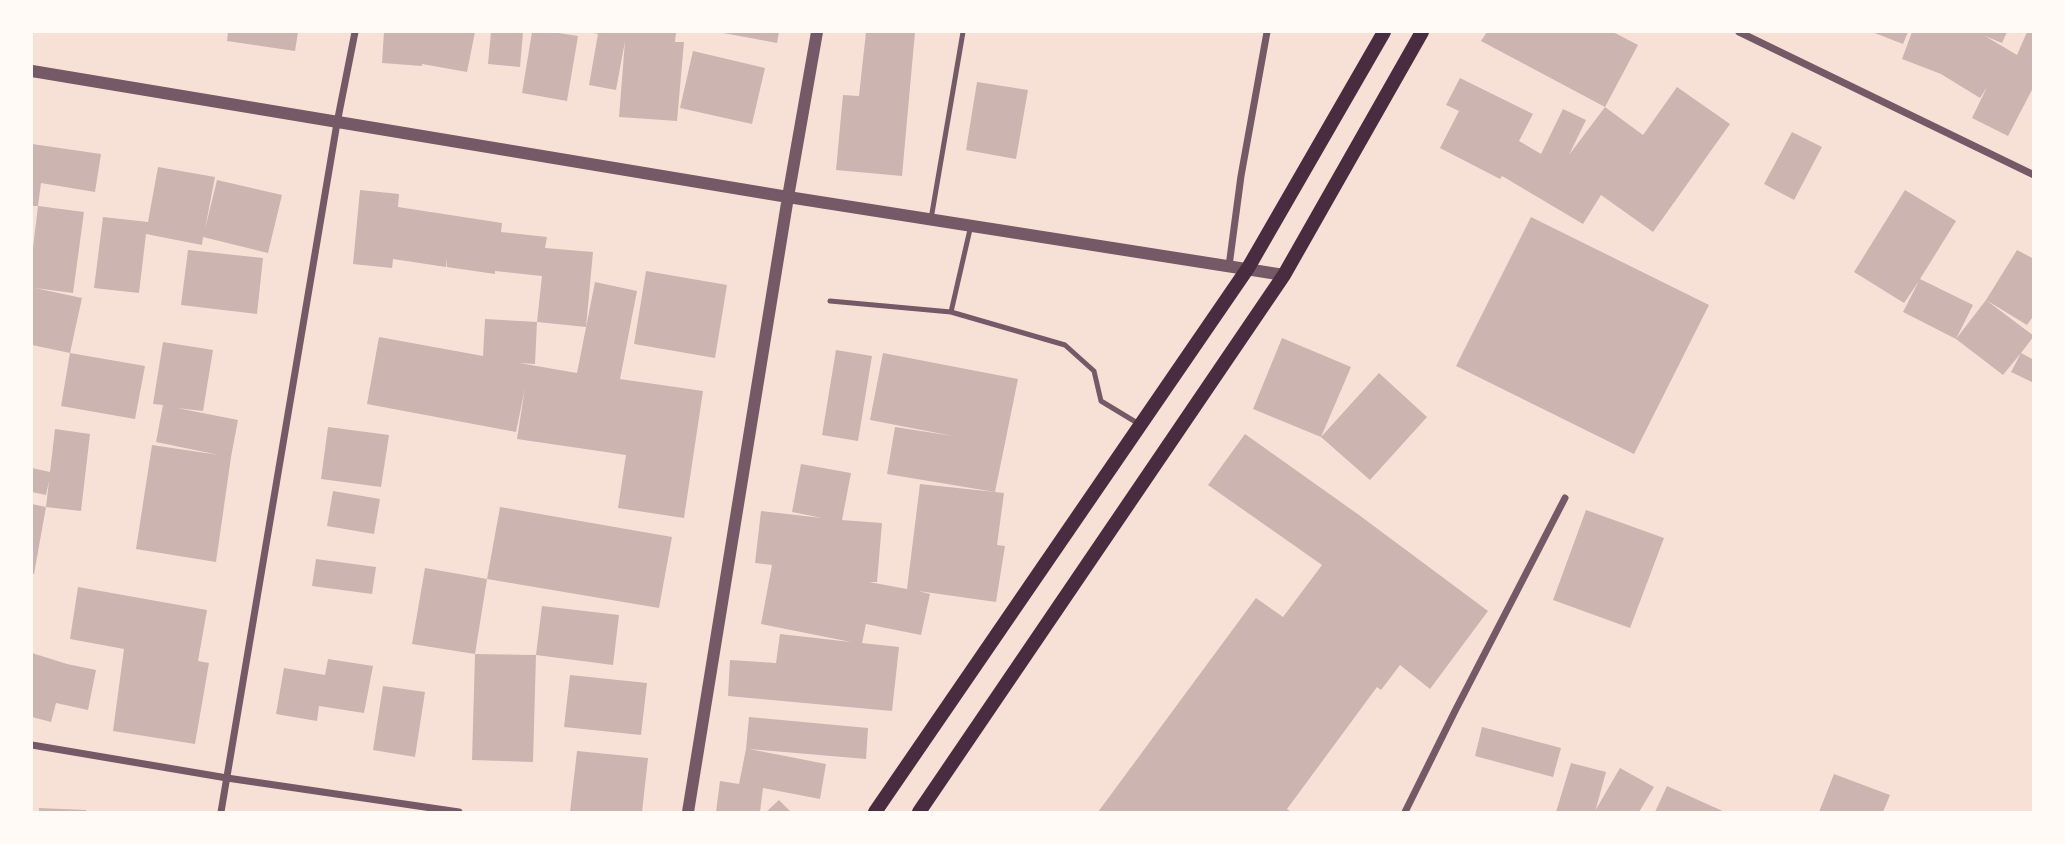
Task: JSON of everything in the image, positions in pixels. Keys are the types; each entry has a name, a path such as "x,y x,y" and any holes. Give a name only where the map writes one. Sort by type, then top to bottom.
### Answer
{"main road":[{"path":"875,813 1248,268 1384,32"},
{"path":"919,813 1284,275 1422,32"}],"street":[{"path":"221,813 337,123 355,32"},
{"path":"688,813 817,32"},
{"path":"1229,266 1241,176 1267,32"},
{"path":"1739,32 2034,175"},
{"path":"32,71 788,197 1284,275"},
{"path":"1405,813 1565,498"},
{"path":"32,745 459,813"}],"lane":[{"path":"931,219 963,32"},
{"path":"951,312 971,225"},
{"path":"830,301 951,312 1065,345 1094,371 1101,401 1140,425"}],"building":[{"path":"228,32 298,32 295,51 227,41"},
{"path":"384,32 475,32 467,72 422,64 382,63"},
{"path":"491,32 523,32 520,67 488,64"},
{"path":"532,32 578,36 567,101 522,93"},
{"path":"593,32 676,32 675,42 684,42 677,121 619,117 625,41 616,90 589,85 598,34"},
{"path":"718,32 779,32 777,43"},
{"path":"866,32 915,32 902,176 836,170 843,95 859,96"},
{"path":"1487,32 1613,32 1638,45 1605,107 1481,41"},
{"path":"1872,32 1908,32 1903,44"},
{"path":"1912,32 2007,32 2002,43 1985,36 2017,55 2027,32 2034,32 2034,86 2008,136 1972,118 1987,87 1980,98 1941,74 1902,59"},
{"path":"693,51 765,68 752,124 680,108"},
{"path":"1460,78 1533,114 1519,141 1541,154 1563,109 1586,120 1569,155 1605,107 1643,135 1677,87 1730,124 1653,232 1601,195 1583,224 1502,176 1500,179 1440,148 1459,111 1446,105"},
{"path":"977,82 1028,90 1016,159 966,150"},
{"path":"1792,132 1822,147 1794,200 1764,184"},
{"path":"32,144 101,154 95,192 41,183 38,206 32,206"},
{"path":"158,167 215,177 205,229 217,180 282,195 268,253 203,237 202,245 146,234 139,293 94,288 103,217 148,222"},
{"path":"360,190 399,194 398,207 502,223 501,232 547,237 545,248 593,252 586,327 537,322 542,276 495,271 495,274 447,267 447,258 446,267 393,259 392,268 353,264"},
{"path":"1905,190 1956,221 1920,279 1973,305 1956,339 1903,312 1919,281 1904,303 1854,272"},
{"path":"38,206 84,212 73,293 35,288 82,298 70,353 32,345 32,256"},
{"path":"1531,217 1709,305 1634,454 1456,366"},
{"path":"188,250 263,258 257,314 181,305"},
{"path":"2017,250 2034,259 2034,315 2027,325 1986,300"},
{"path":"646,271 727,285 715,358 634,344"},
{"path":"595,282 637,291 620,379 703,391 684,518 618,508 626,455 517,439 525,388 516,432 367,404 379,337 483,356 485,319 537,322 535,364 519,363 577,373"},
{"path":"1986,300 2034,336 2003,375 1956,339"},
{"path":"1282,338 1351,367 1321,437 1253,409"},
{"path":"163,342 213,350 203,411 177,408 238,420 216,562 136,549 152,445 219,455 156,442 163,405 153,404"},
{"path":"836,350 872,356 858,441 822,435"},
{"path":"70,353 145,366 135,419 61,406"},
{"path":"883,353 1018,379 995,492 887,474 895,427 953,436 870,420"},
{"path":"2021,353 2034,360 2034,383 2011,372"},
{"path":"1379,373 1427,417 1370,480 1321,437"},
{"path":"328,427 389,435 381,487 321,479"},
{"path":"55,429 90,434 81,511 46,507 49,481 46,495 32,492 32,468 50,472"},
{"path":"1245,434 1488,611 1430,689 1400,665 1381,690 1377,687 1287,809 1291,812 1098,812 1256,598 1283,617 1322,565 1208,485"},
{"path":"801,464 851,473 842,520 882,523 877,582 869,582 907,589 920,484 1004,493 997,545 1005,546 996,602 918,591 930,594 921,635 866,624 862,643 899,647 892,711 728,696 730,660 776,663 780,634 851,642 761,624 772,565 755,563 761,511 822,518 792,512"},
{"path":"333,491 380,499 374,534 327,526"},
{"path":"32,504 46,507 34,574 32,574"},
{"path":"500,507 672,537 659,608 487,579"},
{"path":"1586,510 1664,538 1630,628 1553,600"},
{"path":"316,559 376,567 372,594 312,586"},
{"path":"425,568 487,579 475,654 412,644"},
{"path":"78,587 207,610 198,661 209,663 195,744 113,731 124,649 70,639"},
{"path":"542,606 619,615 613,665 536,655"},
{"path":"32,653 96,670 88,710 56,703 51,722 32,717"},
{"path":"475,654 536,655 533,762 472,760"},
{"path":"328,659 373,666 364,713 319,706 317,721 276,714 284,668 325,675"},
{"path":"570,675 647,683 641,735 564,727"},
{"path":"383,686 425,692 415,757 373,750"},
{"path":"749,717 868,728 866,759 749,749 826,764 820,799 763,788 760,812 716,812 720,781 739,784"},
{"path":"1482,727 1561,748 1553,777 1475,756"},
{"path":"577,751 648,758 642,812 570,812"},
{"path":"1571,763 1606,772 1595,812 1556,812"},
{"path":"1620,768 1654,787 1639,812 1595,811"},
{"path":"1834,774 1890,795 1883,812 1819,812"},
{"path":"1667,786 1707,804 1725,812 1655,812"},
{"path":"779,800 791,812 766,812"},
{"path":"39,808 86,810 86,812 39,812"}]}
